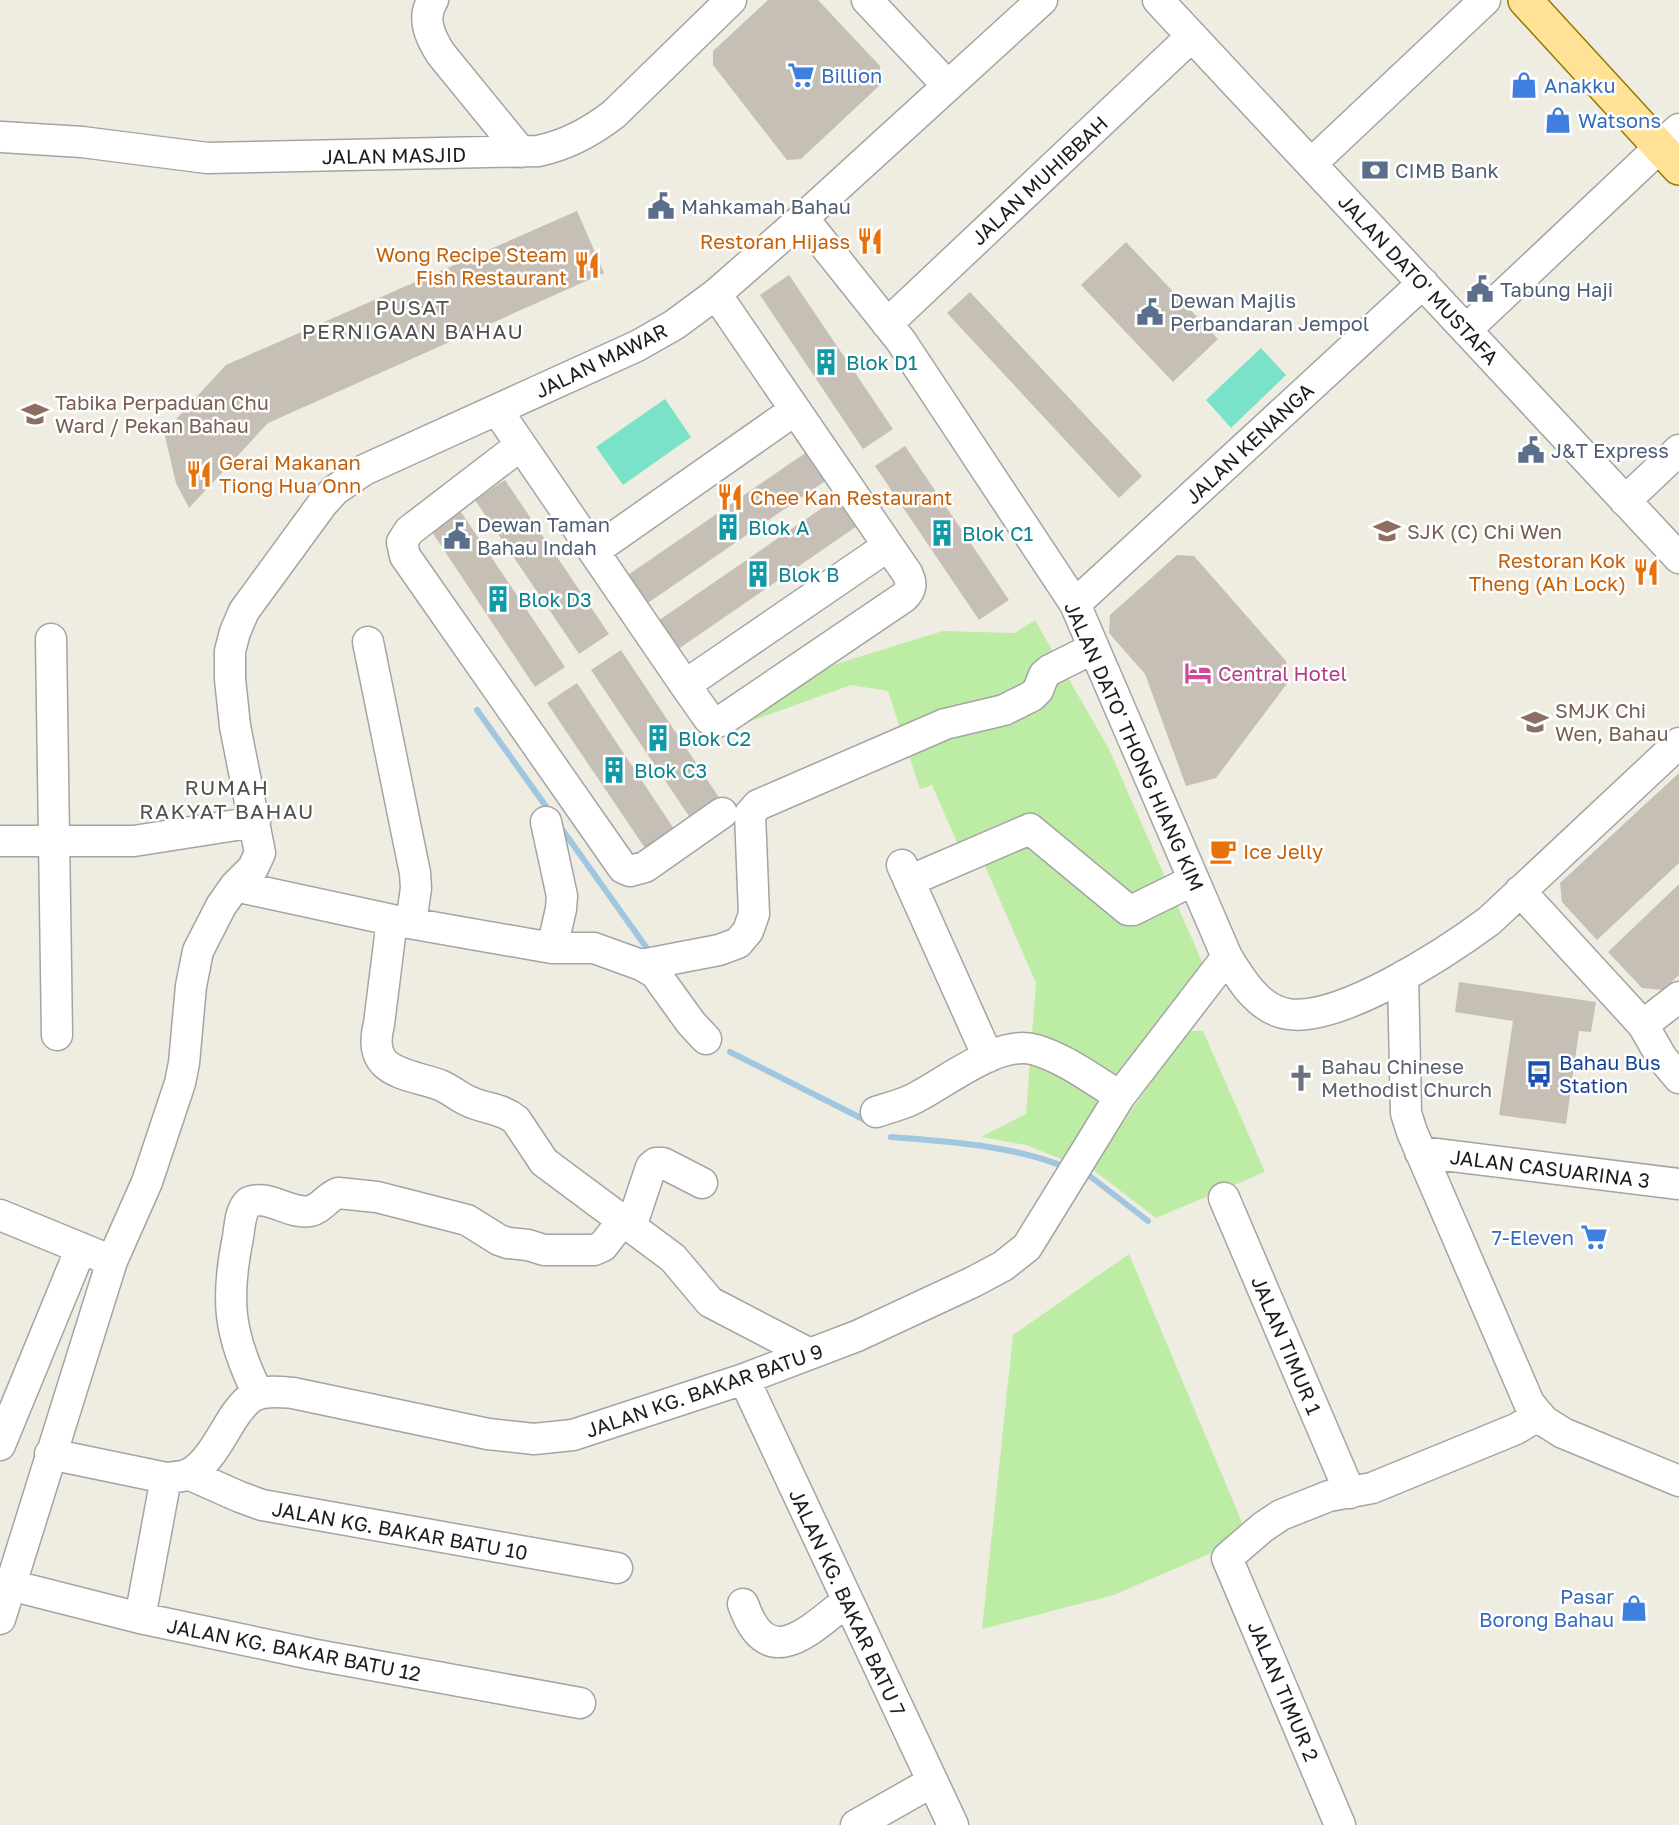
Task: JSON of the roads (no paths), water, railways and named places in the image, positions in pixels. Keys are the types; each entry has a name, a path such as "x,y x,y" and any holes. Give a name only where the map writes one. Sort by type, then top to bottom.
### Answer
{"main road":[{"path":"1524,0 1672,148"}],"street":[{"path":"433,0 427,14 428,28 433,41 441,54 522,152"},
{"name":"JALAN MASJID","path":"2,137 82,142 207,158 522,152 556,147 597,127 614,114 731,0"},
{"path":"867,0 947,85"},
{"name":"JALAN MAWAR","path":"0,1619 112,1261 147,1182 180,1083 191,986 198,951 221,906 235,886 258,861 260,844 235,726 230,679 230,651 244,611 335,490 364,470 638,346 674,325 716,294 803,218 1042,0"},
{"name":"JALAN DATO' MUSTAFA","path":"1158,0 1679,558"},
{"path":"1311,164 1485,0"},
{"name":"JALAN MUHIBBAH","path":"887,324 1192,36"},
{"path":"1466,330 1672,148"},
{"name":"JALAN DATO' THONG HIANG KIM","path":"803,218 901,341 1075,604 1227,957 1252,995 1270,1008 1288,1014 1307,1014 1343,1004 1403,976"},
{"name":"JALAN KENANGA","path":"1075,604 1423,283"},
{"path":"497,410 709,719 715,722 721,721 895,604 909,592 911,586 907,573 716,294"},
{"path":"594,551 795,410"},
{"path":"521,445 409,531 402,542 405,556 623,868 630,872 645,867 722,813"},
{"path":"1625,501 1679,450"},
{"path":"686,685 888,546"},
{"path":"51,639 57,1035"},
{"path":"368,642 415,873 416,888 401,922 375,1039 379,1055 398,1074 442,1086 472,1103 511,1115 544,1162 683,1269 710,1302 810,1354"},
{"path":"235,886 401,922 552,948 594,948 651,963 719,950 738,943 748,931 754,914 750,814 758,804 945,724 1004,710 1032,696 1038,690 1044,675 1050,670 1094,648"},
{"path":"1679,743 1489,921 1459,943 1403,976 1405,1107 1410,1126 1518,1382 1529,1403 1544,1421 1563,1433 1679,1481"},
{"path":"0,841 135,841 255,822"},
{"path":"546,822 562,896 552,948"},
{"path":"988,1057 906,873 1030,829 1128,910 1133,910 1194,880"},
{"path":"1520,891 1643,1024 1662,1058 1679,1078"},
{"name":"JALAN KG. BAKAR BATU 9","path":"258,1394 293,1393 488,1434 534,1440 584,1432 744,1379 857,1336 963,1287 1018,1256 1027,1247 1120,1096 1227,957"},
{"path":"651,963 655,973 691,1023 706,1039"},
{"path":"1643,1024 1679,997"},
{"path":"876,1112 912,1099 996,1052 1016,1048 1034,1049 1058,1059 1120,1096"},
{"name":"JALAN CASUARINA 3","path":"1420,1152 1679,1184"},
{"path":"140,1618 177,1476 208,1456 228,1424 245,1403 258,1394 242,1362 233,1329 230,1291 233,1258 242,1212 249,1202 261,1200 309,1212 338,1193 377,1197 467,1220 508,1243 528,1245 544,1250 594,1251 603,1246 627,1224 651,1167 656,1163 663,1163 702,1184"},
{"name":"JALAN TIMUR 1","path":"1224,1198 1350,1493"},
{"path":"0,1215 112,1261"},
{"path":"0,1445 81,1248"},
{"name":"JALAN KG. BAKAR BATU 7","path":"744,1379 953,1825"},
{"path":"1350,1493 1372,1488 1441,1460 1516,1429 1539,1415"},
{"path":"50,1454 177,1476"},
{"name":"JALAN KG. BAKAR BATU 10","path":"177,1476 262,1505 617,1568"},
{"name":"JALAN TIMUR 2","path":"1340,1825 1227,1558 1263,1527 1281,1515 1315,1500 1350,1493"},
{"name":"JALAN KG. BAKAR BATU 12","path":"10,1585 140,1618 311,1654 580,1703"},
{"path":"743,1604 749,1620 758,1633 781,1642 793,1641 805,1634 847,1601"},
{"path":"856,1825 932,1782"}],"waterway":[{"path":"477,710 550,812"},
{"path":"559,825 651,954"},
{"path":"730,1052 871,1123"},
{"path":"891,1137 1003,1149 1068,1168"},
{"path":"1083,1174 1091,1177 1148,1221"}],"place":[{"name":"Billion","path":"801,75"},
{"name":"Anakku","path":"1524,85"},
{"name":"Watsons","path":"1558,120"},
{"name":"CIMB Bank","path":"1375,170"},
{"name":"Mahkamah Bahau","path":"661,206"},
{"name":"Restoran Hijass","path":"870,241"},
{"name":"Wong Recipe Steam Fish Restaurant","path":"587,265"},
{"name":"Tabung Haji","path":"1480,289"},
{"name":"Dewan Majlis Perbandaran Jempol","path":"1150,312"},
{"name":"Blok D1","path":"826,362"},
{"name":"Tabika Perpaduan Chu Ward / Pekan Bahau","path":"35,414"},
{"name":"J&T Express","path":"1531,450"},
{"name":"Gerai Makanan Tiong Hua Onn","path":"199,474"},
{"name":"Chee Kan Restaurant","path":"730,497"},
{"name":"Blok A","path":"728,527"},
{"name":"SJK (C) Chi Wen","path":"1387,531"},
{"name":"Blok C1","path":"942,533"},
{"name":"Dewan Taman Bahau Indah","path":"457,536"},
{"name":"Restoran Kok Theng (Ah Lock)","path":"1646,572"},
{"name":"Blok B","path":"758,574"},
{"name":"Blok D3","path":"498,599"},
{"name":"Central Hotel","path":"1198,673"},
{"name":"SMJK Chi Wen, Bahau","path":"1535,722"},
{"name":"Blok C2","path":"658,738"},
{"name":"Blok C3","path":"614,770"},
{"name":"Ice Jelly","path":"1223,851"},
{"name":"Bahau Bus Station","path":"1539,1074"},
{"name":"Bahau Chinese Methodist Church","path":"1301,1078"},
{"name":"7-Eleven","path":"1594,1237"},
{"name":"Pasar Borong Bahau","path":"1634,1608"}],"district":[{"name":"PUSAT PERNIGAAN BAHAU","path":"413,319"},
{"name":"RUMAH RAKYAT BAHAU","path":"227,799"}]}
